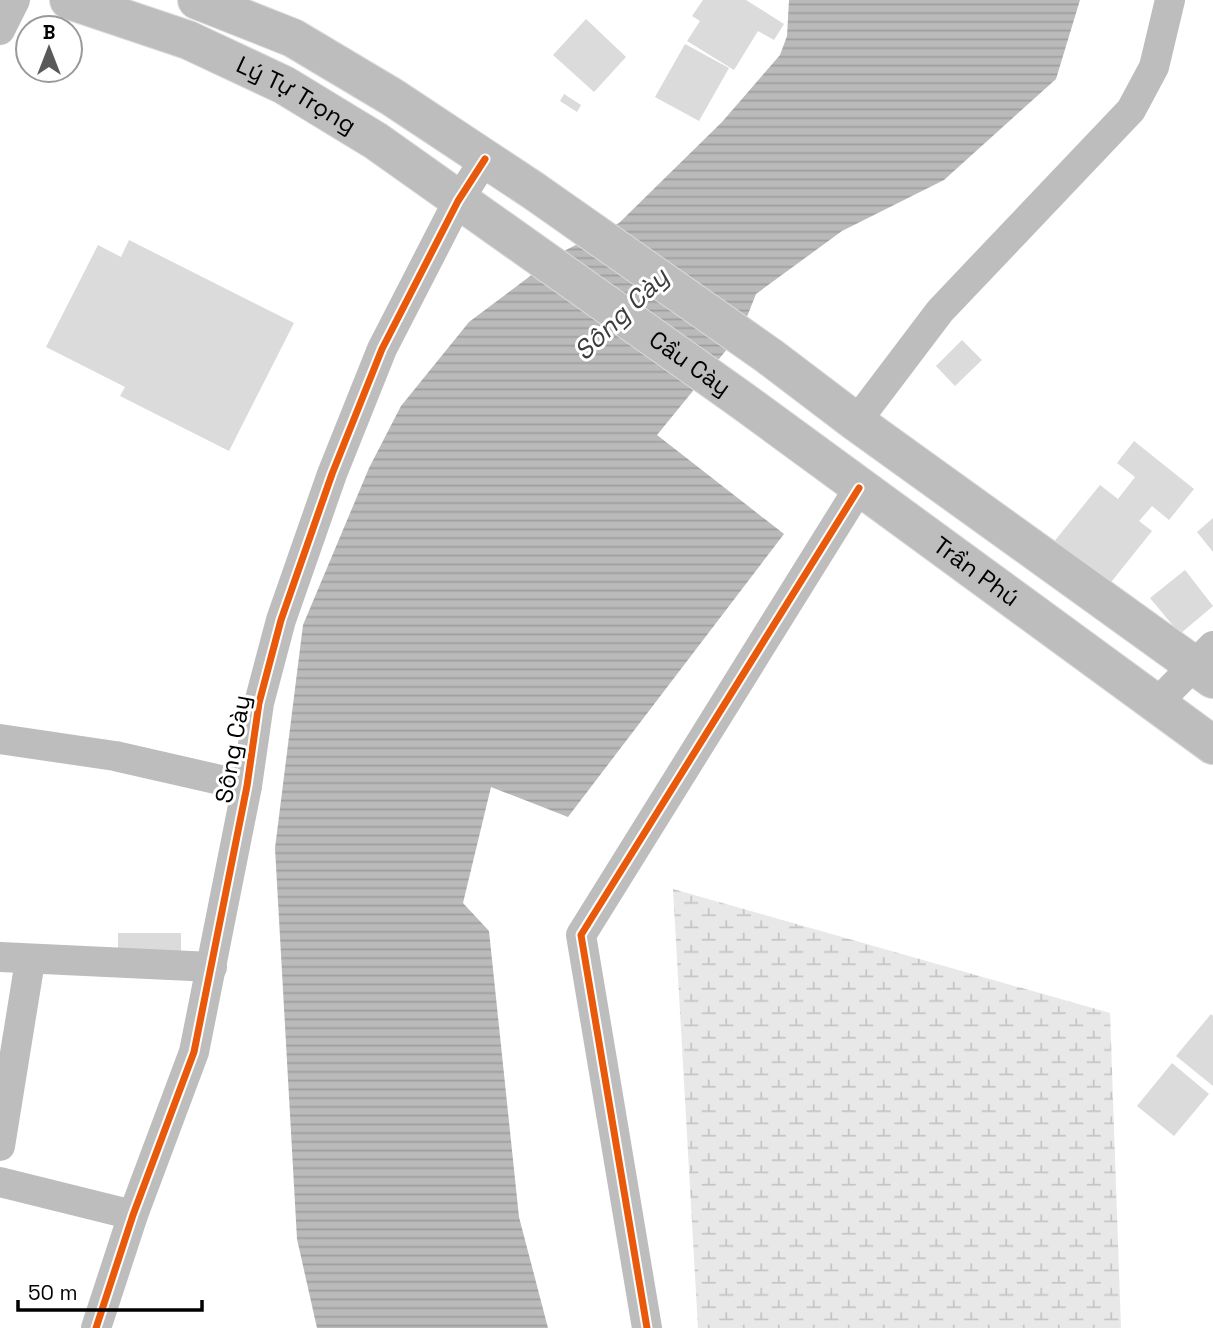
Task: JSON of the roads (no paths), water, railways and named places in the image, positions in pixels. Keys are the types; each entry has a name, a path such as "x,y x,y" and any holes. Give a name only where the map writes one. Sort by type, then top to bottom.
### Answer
{"main road":[{"name":"Lý Tự Trọng","path":"69,0 188,40 284,85 376,141 503,231"},
{"name":"Lý Tự Trọng","path":"197,0 293,38 392,96 534,191 769,356 856,422"},
{"name":"Cầu Cày","path":"503,231 740,399"},
{"name":"Trần Phú","path":"740,399 1213,745"},
{"path":"856,422 1207,663"}],"street":[{"path":"0,30 15,0"},
{"path":"856,422 940,311 1131,110 1154,67 1170,0"},
{"name":"Sông Cày","path":"96,1328 132,1215 194,1052 247,786 259,703 281,620 331,474 382,349 458,201 485,159"},
{"path":"647,1328 581,935 859,488"},
{"path":"1156,704 1207,663"},
{"path":"0,739 116,756 247,786"},
{"path":"0,957 30,961 212,967"},
{"path":"0,1146 30,961"},
{"path":"0,1182 132,1215"}],"water":[{"path":"789,0 1080,0 1056,79 944,180 842,231 756,294 741,332 657,435 784,534 568,817 491,787 463,903 489,931 519,1217 548,1328 317,1328 297,1239 275,848 303,625 369,468 401,406 469,322 562,252 619,223 722,122 780,55 787,36"}]}
